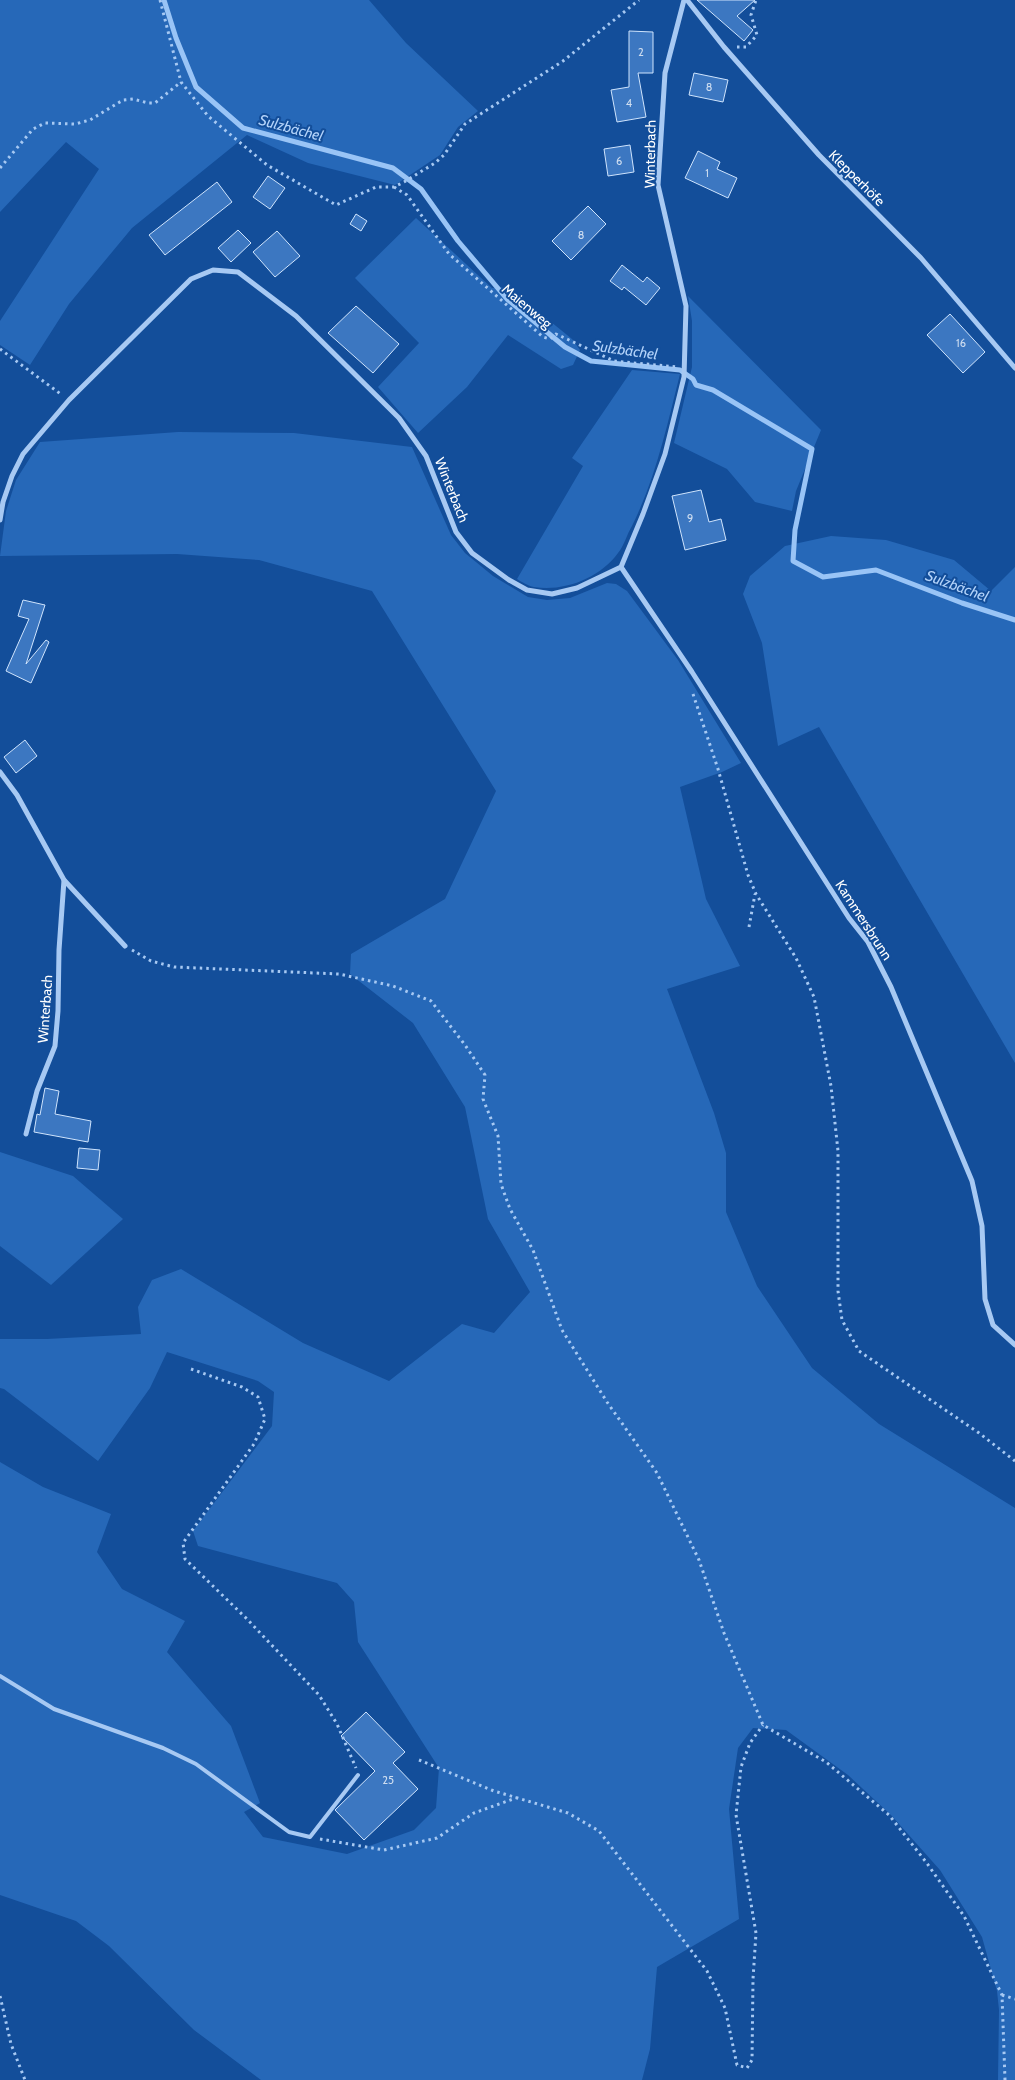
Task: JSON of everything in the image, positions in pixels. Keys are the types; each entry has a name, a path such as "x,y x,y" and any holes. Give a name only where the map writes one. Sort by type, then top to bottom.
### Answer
{"street":[{"name":"Klepperhöfe","path":"686,0 724,47 819,155 922,258 1015,368"},
{"name":"Winterbach","path":"0,520 3,502 12,476 23,454 69,400 191,279 213,270 238,272 296,316 399,418 426,456 456,532 472,553 509,580 527,590 552,594 577,588 621,567 666,454 684,377 686,306 658,185 665,73 686,0"},
{"name":"Kammersbrunn","path":"621,567 692,672 849,918 868,942 892,987 972,1181 982,1226 986,1299 993,1325 1015,1345"},
{"path":"0,772 17,795 64,880 125,946"},
{"name":"Winterbach","path":"26,1134 37,1091 55,1046 64,880"}],"lane":[{"path":"0,1676 54,1710 163,1748 196,1764 289,1832 310,1837 358,1775"}],"path":[{"path":"160,0 181,82 208,116 267,165 336,205 376,187 394,186 413,178 444,155 465,124 563,61 639,0"},
{"path":"724,47 746,47 757,35 752,15 756,0"},
{"path":"0,168 33,129 45,123 75,124 90,120 123,100 133,99 155,103 181,82"},
{"name":"Maienweg","path":"394,186 407,195 449,254 543,337 550,339 556,334 614,361 685,368"},
{"path":"0,349 69,400"},
{"path":"692,672 691,689 718,769 748,875 756,894 796,958 814,997 830,1086 838,1151 838,1291 842,1320 859,1350 1015,1461"},
{"path":"750,927 756,894"},
{"path":"125,946 151,961 174,967 339,974 393,986 431,1001 485,1074 483,1099 498,1136 501,1184 510,1209 533,1250 562,1330 607,1402 656,1473 699,1560 724,1632 763,1725 826,1762 889,1815 926,1862 964,1916 1002,1995 1005,2080"},
{"path":"191,1369 242,1386 258,1397 265,1419 254,1444 183,1543 185,1559 246,1618 320,1695 337,1724 358,1775"},
{"path":"419,1760 494,1791 568,1813 599,1831 707,1971 725,2008 737,2065 747,2068 752,2060 753,1979 756,1933 736,1815 741,1767 750,1743 763,1725"},
{"path":"310,1837 384,1850 437,1838 474,1813 517,1798"},
{"path":"1002,1995 1015,1999"},
{"path":"0,1996 11,2044 25,2080"}],"shaded area":[{"path":"0,0 369,0 406,43 478,111 458,127 440,155 395,185 308,163 247,135 132,228 69,304 30,365 0,345 0,321 99,169 66,142 0,212"},
{"path":"416,218 492,288 508,287 572,339 580,350 573,365 561,369 508,335 467,387 418,433 378,387 419,343 355,278"},
{"path":"688,296 821,430 796,491 792,511 755,502 727,469 674,443 692,367 692,321"},
{"path":"632,370 680,374 648,489 624,543 602,570 580,581 569,585 545,588 525,584 517,579 583,466 572,458"},
{"path":"178,432 294,433 412,447 451,535 465,553 493,576 528,597 547,600 570,598 607,583 616,584 627,591 678,660 741,763 680,787 706,899 740,966 667,989 714,1113 726,1153 726,1212 757,1286 812,1368 879,1424 1015,1508 1015,2080 998,2080 999,2010 997,1991 982,1937 940,1870 891,1815 848,1775 786,1730 753,1728 738,1748 729,1809 739,1919 657,1967 650,2049 642,2080 261,2080 194,2030 109,1946 76,1921 0,1895 0,1462 43,1487 111,1514 97,1552 122,1589 185,1621 167,1652 231,1726 260,1803 244,1812 263,1837 347,1854 414,1830 436,1808 439,1768 358,1642 354,1602 337,1583 198,1546 193,1531 272,1426 274,1392 258,1381 167,1352 150,1388 98,1461 4,1389 0,1388 0,1339 47,1339 141,1334 138,1307 152,1280 181,1269 303,1343 389,1381 462,1324 494,1333 530,1292 488,1219 465,1107 413,1023 350,974 351,954 445,899 496,791 372,591 259,560 177,554 0,556 6,511 16,480 40,442"},
{"path":"831,536 886,540 954,560 991,591 1015,567 1015,1063 819,727 778,746 762,643 743,594 750,576 785,546"},
{"path":"0,1152 73,1176 123,1219 51,1285 0,1246"}],"building":[{"path":"697,0 755,0 737,16 753,30 744,41"},
{"path":"629,31 653,32 653,73 638,73 646,117 617,122 611,90 629,87"},
{"path":"694,73 728,80 723,102 689,95"},
{"path":"630,145 634,172 608,176 604,149"},
{"path":"698,151 720,162 717,169 737,178 728,198 685,178"},
{"path":"268,176 285,188 270,209 253,197"},
{"path":"217,182 232,202 165,255 149,235"},
{"path":"588,206 606,224 571,260 552,241"},
{"path":"356,214 367,221 361,231 350,224"},
{"path":"238,230 251,243 231,262 218,248"},
{"path":"277,231 300,256 275,277 253,252"},
{"path":"622,265 643,282 647,277 660,288 646,305 624,287 622,290 610,281"},
{"path":"356,306 399,344 373,373 328,333"},
{"path":"950,314 985,352 963,373 927,335"},
{"path":"701,490 709,522 721,519 726,540 685,550 672,496"},
{"path":"23,600 45,605 26,664 46,640 49,642 31,683 6,671 29,619 18,616"},
{"path":"25,740 37,756 16,773 4,757"},
{"path":"45,1088 59,1091 55,1114 91,1121 88,1142 34,1132 37,1114 40,1115"},
{"path":"79,1148 100,1150 98,1170 77,1168"},
{"path":"366,1712 405,1752 393,1763 418,1789 364,1840 335,1810 375,1771 341,1736"}],"waterway":[{"name":"Sulzbächel","path":"164,0 176,38 196,87 243,128 393,168 421,189 458,241 507,299 565,347 591,361 680,370 693,379 696,385 713,390 812,449 795,530 793,561 823,577 876,570 962,603 1015,620"}]}
